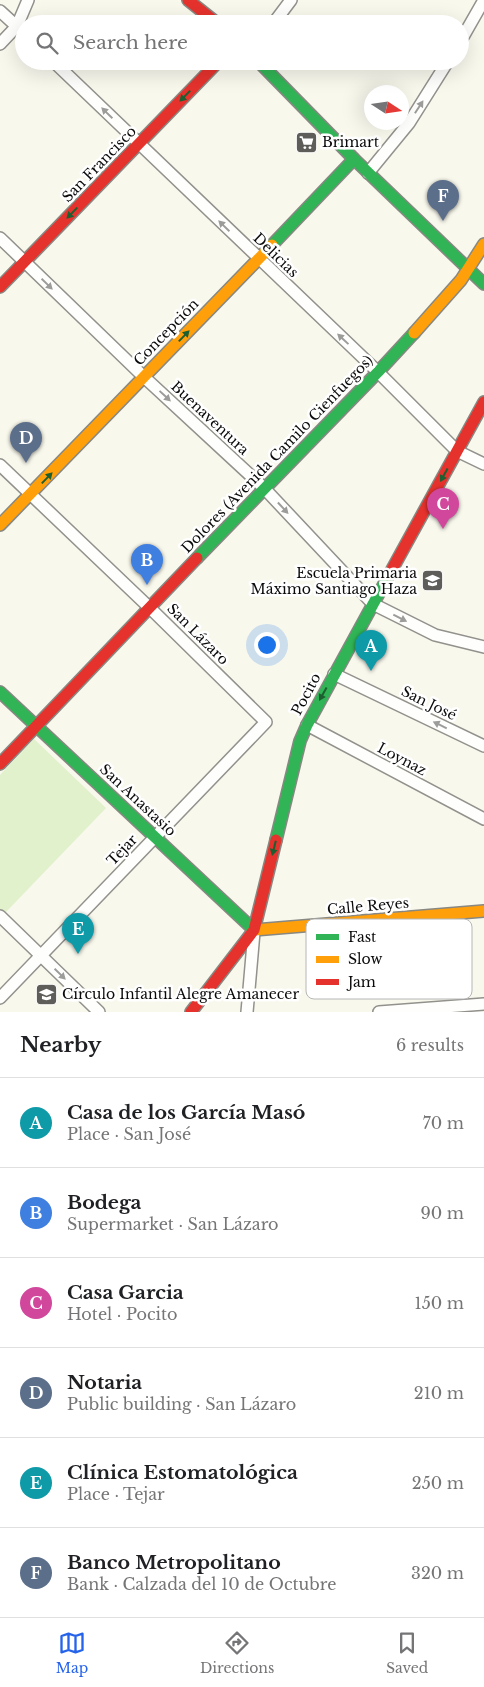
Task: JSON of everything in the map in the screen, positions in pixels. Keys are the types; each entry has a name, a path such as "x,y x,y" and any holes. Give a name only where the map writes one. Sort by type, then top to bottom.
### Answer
{"street":[{"path":"24,15 28,0"},
{"path":"188,0 207,15"},
{"path":"280,15 291,0"},
{"path":"469,26 484,0"},
{"path":"0,11 15,25"},
{"path":"0,44 15,34"},
{"name":"Delicias","path":"62,70 378,372 457,451 484,464"},
{"name":"San Francisco","path":"0,287 210,70"},
{"path":"267,70 368,173 484,284"},
{"path":"368,173 409,123 442,70"},
{"name":"Concepción","path":"0,525 354,159"},
{"name":"Buenaventura","path":"0,238 144,377 264,488 373,604 435,635 484,648"},
{"name":"Dolores (Avenida Camilo Cienfuegos)","path":"0,764 438,308 468,270 484,244"},
{"name":"Pocito","path":"191,1012 254,930 300,741 334,674 484,402"},
{"name":"San Lázaro","path":"0,465 266,722"},
{"name":"San José","path":"334,674 484,746"},
{"name":"San Anastasio","path":"0,692 254,930"},
{"name":"Tejar","path":"0,998 266,722"},
{"name":"Loynaz","path":"307,725 484,820"},
{"name":"Calle Reyes","path":"395,919 484,912"},
{"path":"0,916 99,1012"},
{"name":"Calle Reyes","path":"254,930 306,926"},
{"path":"247,1012 254,930"},
{"path":"379,1012 484,1004"}],"green space":[{"path":"34,739 106,808 5,913 0,909 0,775"}],"traffic: fast":[{"path":"267,70 354,159 484,284"},
{"path":"272,245 354,159"},
{"path":"197,558 414,333"},
{"path":"276,840 300,741 389,575"},
{"path":"0,692 254,930"}],"traffic: slow":[{"path":"414,333 461,280 484,244"},
{"path":"0,525 272,245"},
{"path":"387,919 484,911"},
{"path":"254,930 306,926"}],"traffic: jam":[{"path":"188,0 207,15"},
{"path":"0,287 210,70"},
{"path":"389,575 484,402"},
{"path":"0,764 197,558"},
{"path":"191,1012 254,930 276,840"}],"place":[{"name":"Brimart","path":"306,142"},
{"name":"Banco Metropolitano","path":"443,221"},
{"name":"Notaria","path":"26,463"},
{"name":"Casa Garcia","path":"443,529"},
{"name":"Escuela Primaria Máximo Santiago Haza","path":"433,581"},
{"name":"Bodega","path":"147,585"},
{"name":"Casa de los García Masó","path":"371,671"},
{"name":"Clínica Estomatológica","path":"78,954"},
{"name":"Círculo Infantil Alegre Amanecer","path":"46,994"}]}
